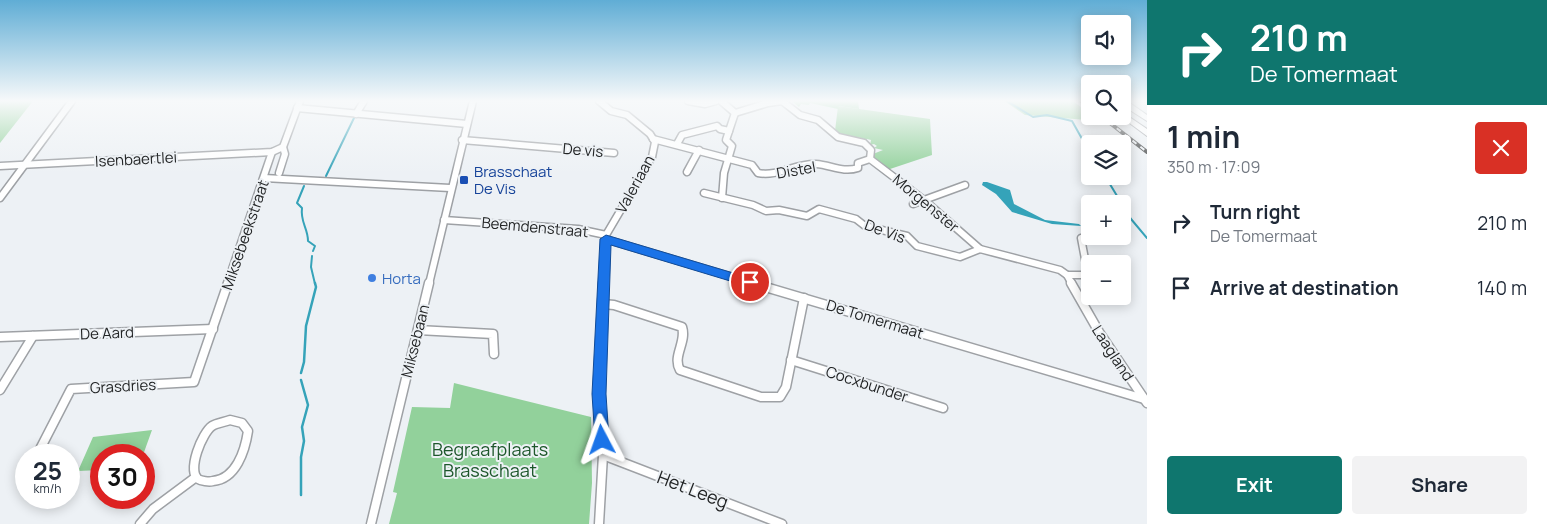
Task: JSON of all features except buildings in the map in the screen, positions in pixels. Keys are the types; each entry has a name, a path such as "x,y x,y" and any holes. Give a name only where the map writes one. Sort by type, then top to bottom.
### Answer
{"street":[{"path":"0,198 53,125"},
{"name":"Miksebeekstraat","path":"279,173 285,154 283,147 291,125"},
{"name":"Miksebaan","path":"371,524 466,125"},
{"name":"Valeriaan","path":"606,237 652,157 655,148 653,139 638,125"},
{"path":"722,198 724,172 730,158 732,146 726,140 731,125"},
{"path":"824,125 838,137 864,143 871,150 870,159"},
{"path":"676,144 682,135 717,126 720,129 729,131"},
{"name":"Distel","path":"653,139 730,158 752,165 758,173 768,175 815,164 848,172 858,168 858,163 870,159"},
{"name":"De vis","path":"462,140 614,153"},
{"path":"272,152 283,147"},
{"path":"687,172 699,150"},
{"name":"Isenbaertlei","path":"0,166 272,152"},
{"name":"Miksebeekstraat","path":"213,329 272,152"},
{"name":"Morgenster","path":"870,159 924,200 980,249"},
{"path":"264,178 450,188"},
{"path":"913,204 965,186"},
{"name":"De Vis","path":"704,193 753,205 766,211 779,210 807,216 819,209 856,219 865,226 907,236 917,246 960,257 980,249"},
{"name":"Beemdenstraat","path":"444,220 578,229 606,237 599,394 603,455 599,524"},
{"name":"De Tomermaat","path":"606,237 1146,401"},
{"path":"980,249 1060,270 1067,275 1088,275 1083,245"},
{"name":"Laagland","path":"1067,275 1099,332 1146,401"},
{"path":"603,304 614,305 682,327 685,336 676,361 676,366 680,370 761,397 775,398 784,393 804,298"},
{"name":"De Aard","path":"0,337 213,329"},
{"name":"Grasdries","path":"43,444 71,389 194,382 213,329"},
{"path":"418,330 493,334 494,354"},
{"path":"0,390 33,336"},
{"name":"Cocxbunder","path":"791,360 943,408"},
{"path":"225,420 237,420 242,423 247,428 248,436 241,460 236,468 226,477 217,480 205,482 196,477 192,466 205,433 212,426 225,420"},
{"name":"Het Leeg","path":"603,455 782,524"},
{"path":"140,524 148,512 196,477"}],"green space":[{"path":"0,125 14,125 0,143"},
{"path":"836,125 930,125 932,155 887,170 871,157 873,154 883,150 874,148 877,146 874,144 870,145 871,140 867,139 866,142 864,139 857,137 856,140 843,137 835,131"},
{"name":"Begraafplaats Brasschaat","path":"454,383 591,417 592,483 589,524 389,524 397,493 393,492 412,407 450,408"},
{"path":"152,430 147,444 90,444 90,470 80,471 80,466 93,437"}],"water":[{"path":"983,182 987,182 1010,190 1014,204 1045,220 1079,224 1081,226 1052,224 1012,212 996,194 982,185"}],"waterway":[{"path":"326,176 350,125"},
{"path":"1075,125 1081,137"},
{"path":"1110,185 1131,219 1147,238"},
{"path":"304,186 297,203 302,208 302,217 308,241 315,246 313,251"},
{"path":"312,256 311,267 315,284"},
{"path":"301,373 304,362 306,326 316,287 315,283"},
{"path":"301,380 308,405 302,427 304,441 301,457 301,495"}],"railway":[{"path":"1113,125 1147,152"}],"place":[{"name":"Brasschaat De Vis","path":"464,180"},
{"name":"Horta","path":"372,278"}],"route":[{"path":"602,440 599,394 604,249 606,239 750,282"}]}
